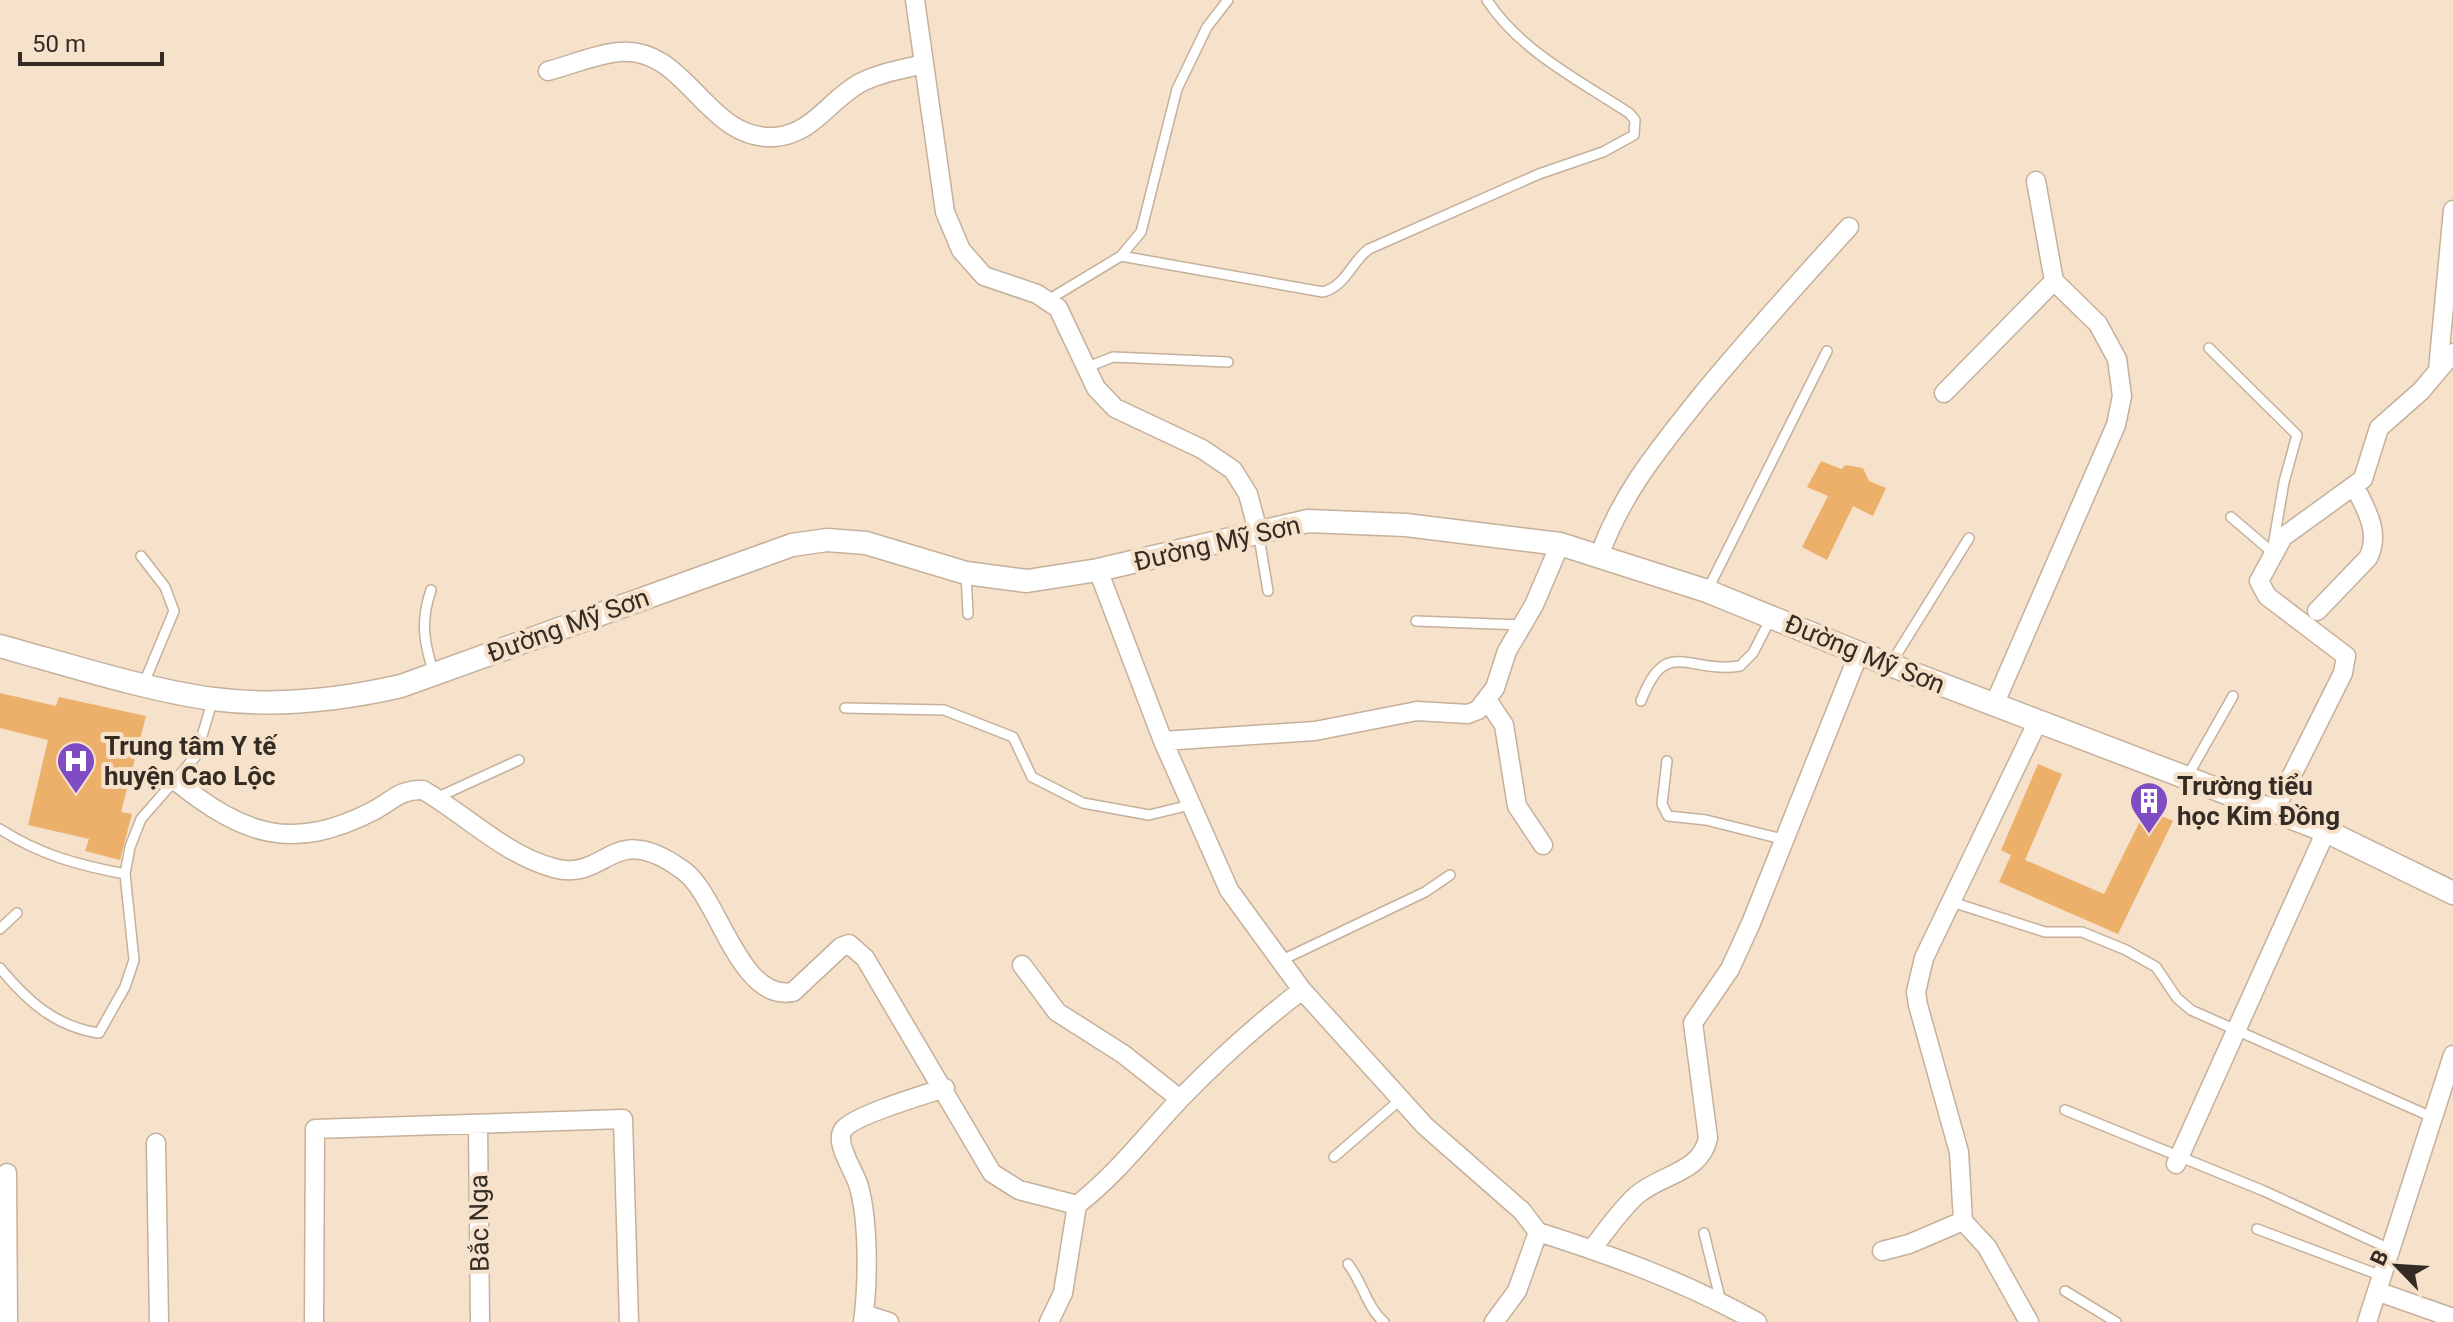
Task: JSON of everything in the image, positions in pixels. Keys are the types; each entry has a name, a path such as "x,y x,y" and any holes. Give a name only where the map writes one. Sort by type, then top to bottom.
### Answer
{"street":[{"path":"915,0 950,232 971,265 984,276 1048,300 1064,319 1096,388 1115,408 1202,449 1233,470 1248,494 1258,531"},
{"path":"548,71 618,51 644,54 686,83 718,118 737,130 773,137 805,128 863,81 924,64"},
{"path":"1994,705 2121,409 2117,359 2111,344 2081,304 2054,281 2036,181"},
{"path":"2437,373 2453,210"},
{"path":"1599,556 1613,519 1646,465 1728,363 1849,227"},
{"path":"1944,393 2054,281"},
{"path":"2274,811 2343,673 2346,656 2261,590 2259,581 2272,552 2297,524 2355,487 2370,467 2379,428 2437,373 2453,353"},
{"path":"2317,611 2368,558 2373,548 2372,522 2355,487"},
{"name":"Đường Mỹ Sơn","path":"0,646 213,699 307,701 352,697 434,674 792,545 827,540 866,543 966,573 1027,581 1098,570 1308,521 1356,521 1560,544 1707,591 2037,723 2326,831 2453,893"},
{"path":"1163,741 1315,731 1417,711 1468,714 1488,701 1560,544"},
{"path":"1098,570 1163,741 1229,890 1302,990 1444,1144 1522,1211 1538,1232 1592,1249 1721,1302 1757,1322"},
{"path":"1592,1249 1640,1192 1695,1164 1706,1148 1708,1138 1693,1023 1730,969 1786,840 1859,653"},
{"path":"1488,701 1504,725 1517,806 1543,845"},
{"path":"2029,1322 1987,1247 1963,1221 1959,1152 1916,992 1924,958 2037,723"},
{"path":"176,781 205,804 282,836 304,836 331,829 378,809 408,789 423,790 521,854 558,870 581,869 635,847 668,861 697,883 739,959 778,991 793,992 841,947 849,944 865,958 945,1088 992,1173 1019,1190 1077,1205"},
{"path":"2178,1160 2326,831"},
{"path":"1022,965 1057,1012 1123,1054 1180,1099"},
{"path":"1049,1322 1063,1293 1077,1205 1119,1169 1180,1099 1267,1017 1302,990"},
{"path":"2367,1322 2453,1055"},
{"path":"889,1322 863,1318 864,1209 853,1167 840,1140 841,1133 846,1126 890,1106 945,1088"},
{"path":"314,1322 315,1129 623,1119 629,1322"},
{"name":"Bắc Nga","path":"478,1124 480,1322"},
{"path":"156,1143 159,1322"},
{"path":"7,1173 8,1322"},
{"path":"1882,1251 1909,1244 1963,1221"},
{"path":"1494,1322 1517,1291 1538,1232"},
{"path":"2381,1284 2453,1318"}],"lane":[{"path":"1048,300 1121,256 1141,232 1183,75 1207,27 1228,0"},
{"path":"1121,256 1323,292 1344,281 1360,256 1369,249 1539,174 1603,152 1634,135 1635,120 1629,113 1539,52 1498,18 1487,0"},
{"path":"2209,348 2297,435 2284,482 2272,552"},
{"path":"1707,591 1827,351"},
{"path":"1085,368 1113,357 1228,362"},
{"path":"2231,517 2272,552"},
{"path":"1258,531 1268,591"},
{"path":"1890,665 1969,538"},
{"path":"141,556 165,587 174,611 144,683"},
{"path":"966,573 968,614"},
{"path":"431,590 422,617 434,674"},
{"path":"1641,701 1655,669 1670,661 1740,666 1753,653 1772,617"},
{"path":"1416,621 1522,625"},
{"path":"2187,777 2233,696"},
{"path":"0,968 39,1010 83,1031 99,1033 125,987 134,960 125,874 141,819 196,756 213,699"},
{"path":"845,708 944,710 1013,737 1032,777 1083,803 1149,815 1190,805"},
{"path":"436,798 519,760"},
{"path":"1667,761 1662,804 1668,816 1706,820 1786,840"},
{"path":"0,829 33,850 70,864 125,874"},
{"path":"1282,960 1425,892 1450,875"},
{"path":"1952,902 2045,932 2082,932 2099,938 2156,967 2177,998 2191,1010 2434,1118"},
{"path":"0,929 17,913"},
{"path":"1334,1157 1401,1099"},
{"path":"2065,1110 2390,1249"},
{"path":"2257,1229 2381,1284"},
{"path":"1704,1233 1721,1302"},
{"path":"1348,1264 1360,1278 1376,1316 1384,1322"},
{"path":"2065,1291 2116,1322"}],"building":[{"path":"1821,461 1841,469 1846,465 1863,468 1869,481 1886,488 1873,516 1853,506 1827,560 1802,547 1828,496 1807,487"},
{"path":"0,693 56,706 59,697 146,716 121,812 132,814 120,860 85,851 89,839 28,825 48,740 0,728"},
{"name":"Trường tiểu học Kim Đồng","path":"2038,764 2062,774 2025,860 2104,894 2146,809 2173,821 2118,934 1999,882 2011,855 2001,850"}],"place":[{"name":"Trung tâm Y tế huyện Cao Lộc","path":"76,795"},
{"name":"Trường tiểu học Kim Đồng","path":"2149,835"}]}
